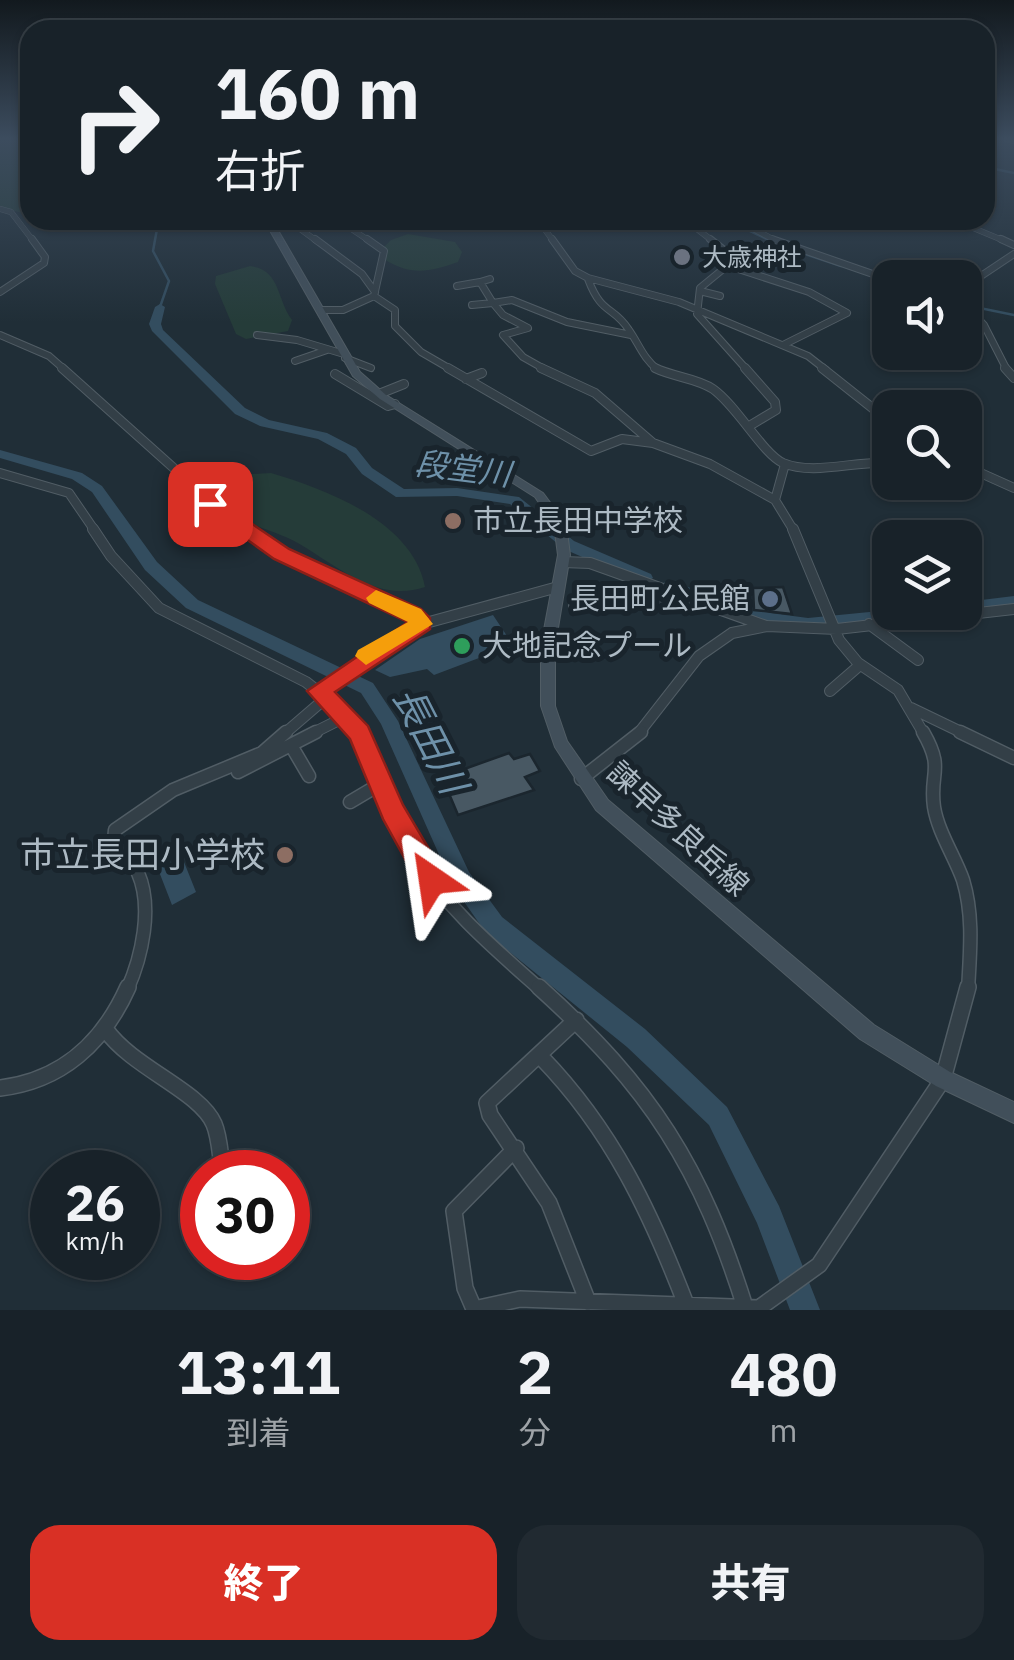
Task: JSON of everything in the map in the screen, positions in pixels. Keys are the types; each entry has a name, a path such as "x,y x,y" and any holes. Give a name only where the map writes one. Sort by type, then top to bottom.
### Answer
{"main road":[{"name":"諫早多良岳線","path":"274,230 345,356 380,394 539,496 564,535 564,558 545,676 548,706 560,743 602,805 804,982 867,1032 943,1079 1014,1112"}],"street":[{"path":"0,210 11,212 20,224"},
{"path":"0,292 44,262 45,256 25,230"},
{"path":"302,230 362,274 374,294 394,310 395,326 410,342 591,451 622,439 653,444 710,464 775,500 800,541 836,629 860,664 898,690 911,708 1014,758"},
{"path":"320,310 354,306 374,294 386,258 384,251 353,230"},
{"path":"545,230 576,271 588,278 697,310 808,356 872,403"},
{"path":"693,230 708,236 724,250 723,264 700,291 698,318 717,332 776,402 776,410 751,425"},
{"path":"755,230 872,277"},
{"path":"978,230 1014,245"},
{"path":"982,276 1014,254"},
{"path":"723,264 809,292 847,313 782,345"},
{"path":"588,278 597,302 628,327 644,359 658,370 704,383 751,425 764,447 785,464 843,468 860,460 872,461"},
{"path":"457,286 490,280"},
{"path":"480,282 493,304 528,328 503,335 522,357 575,387 595,393 653,444"},
{"path":"700,291 720,296"},
{"path":"472,305 512,300 567,322 631,335"},
{"path":"982,322 996,360 1014,378"},
{"path":"0,335 49,356 234,524 282,554 413,614 422,624"},
{"path":"257,336 328,350 371,368"},
{"path":"296,362 328,350"},
{"path":"454,371 468,366"},
{"path":"466,379 482,373"},
{"path":"335,374 388,406 394,404"},
{"path":"380,394 404,384"},
{"path":"775,500 785,464"},
{"path":"0,474 69,493 111,556 158,608 324,692 347,716 414,855 458,915 576,1020 632,1078 664,1121 722,1233 750,1309"},
{"path":"982,474 1014,488"},
{"path":"564,558 590,563 767,626"},
{"path":"0,1088 49,1078 106,1030 132,977 145,933 139,873 114,842 115,830 174,790 262,753 358,662 422,624 558,587"},
{"path":"574,606 616,595 670,603 676,595"},
{"path":"581,779 640,733 699,656 732,633 767,626 836,629 1014,608"},
{"path":"868,624 918,660"},
{"path":"830,691 860,664"},
{"path":"516,1148 454,1210 465,1288 474,1309 520,1299 750,1309 819,1265 943,1079 968,993 971,926 964,884 934,806 936,753 910,717 911,708"},
{"path":"238,772 347,716"},
{"path":"292,747 309,776"},
{"path":"350,802 382,783"},
{"path":"576,1020 541,1057 487,1103 490,1115 544,1186 569,1238 588,1302"},
{"path":"106,1030 122,1053 194,1100 214,1123 219,1150"},
{"path":"541,1057 582,1095 611,1138 650,1210 687,1307"}],"green space":[{"path":"0,200 20,200 20,212 0,207"},
{"path":"408,234 455,242 462,252 458,262 420,271 384,259 382,249 391,240"},
{"path":"250,266 273,279 292,320 288,331 246,339 236,334 215,284 216,276"},
{"path":"271,473 342,499 386,527 417,564 425,587 390,590 357,579 296,542 225,510 210,491 253,474"}],"water":[{"name":"大地記念プール","path":"493,615 513,645 434,675 427,669 390,677 375,670 420,639"},
{"path":"182,857 196,892 172,905 158,869"}],"building":[{"name":"長田町公民館","path":"783,587 792,614 754,610 753,588"},
{"path":"509,753 514,759 530,754 540,771 525,777 534,790 458,815 442,777"}],"waterway":[{"path":"157,230 153,251 169,281 160,307"},
{"path":"748,230 771,241"},
{"path":"802,253 841,266"},
{"name":"段堂川","path":"160,307 155,324 158,331 240,411 265,423 322,436 351,451 367,471 401,494 457,492 514,500 569,545 645,578"},
{"path":"982,308 1014,315"},
{"name":"長田川","path":"0,454 77,476 97,489 151,566 192,604 367,688 389,721 461,879 494,925 636,1038 718,1116 769,1216 805,1310"},
{"name":"段堂川","path":"669,587 769,619 808,624 872,618"},
{"name":"段堂川","path":"982,606 1014,602"}],"slow traffic":[{"path":"366,656 422,624 413,614 376,598"}],"place":[{"name":"大歳神社","path":"682,257"},
{"name":"市立長田中学校","path":"453,521"},
{"name":"長田町公民館","path":"770,599"},
{"name":"大地記念プール","path":"462,646"},
{"name":"市立長田小学校","path":"285,855"}],"route":[{"path":"210,504 282,554 413,614 422,624 382,646 319,691 343,710 360,733 392,811 414,855 432,880"}]}
